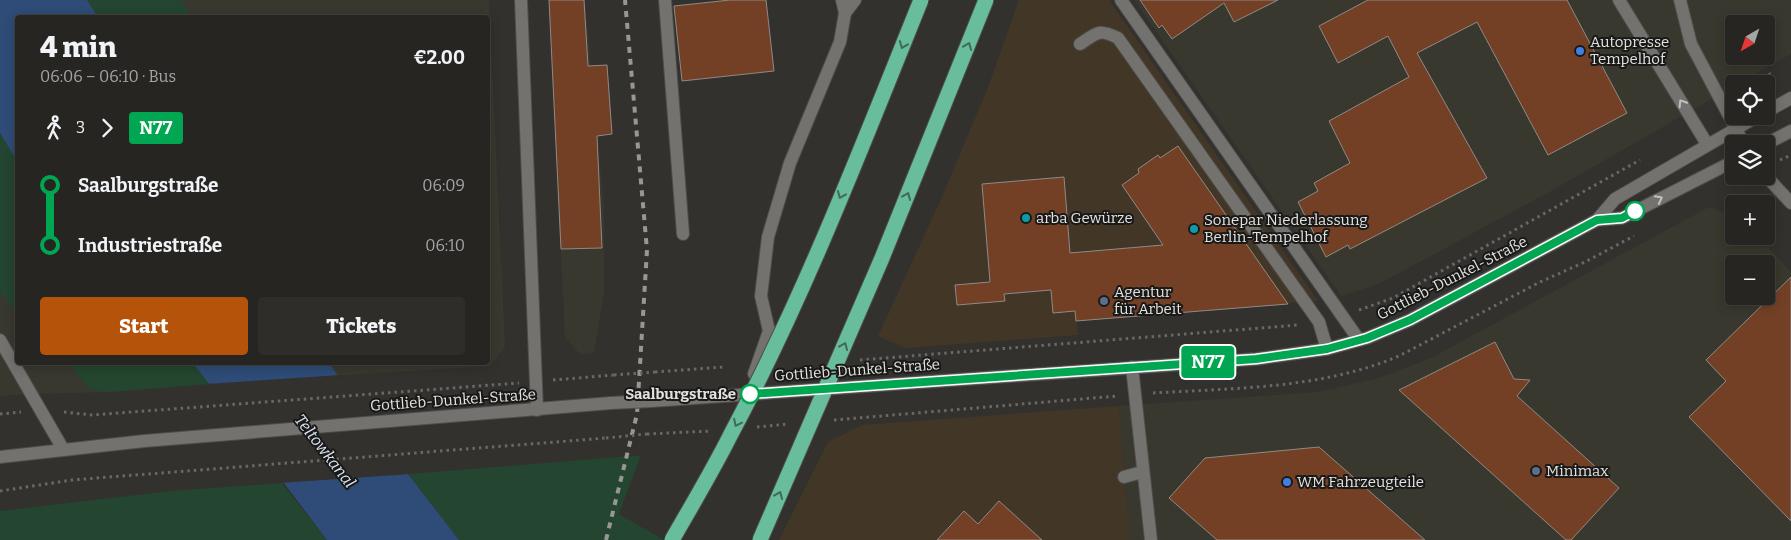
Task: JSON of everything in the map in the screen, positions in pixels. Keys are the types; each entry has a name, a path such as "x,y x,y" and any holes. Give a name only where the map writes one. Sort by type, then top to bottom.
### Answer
{"highway":[{"path":"672,540 728,441 775,346 868,131 921,0"},
{"path":"760,540 882,258 986,0"}],"street":[{"path":"521,0 537,410"},
{"path":"665,0 683,234"},
{"path":"745,394 759,365 769,331 761,296 768,237 790,163 840,42 843,6 855,0"},
{"path":"1121,0 1359,340"},
{"path":"1619,0 1707,144"},
{"path":"1680,0 1692,44 1739,135"},
{"path":"1080,44 1098,32 1106,32 1118,38 1319,322 1327,349"},
{"path":"1775,107 1791,98"},
{"name":"Gottlieb-Dunkel-Straße","path":"1597,220 1614,198 1741,125"},
{"path":"1775,139 1791,131"},
{"name":"Gottlieb-Dunkel-Straße","path":"0,457 144,441 441,416 1256,359 1327,349 1359,340 1410,320 1597,220 1622,218 1725,166"},
{"path":"1774,185 1791,203"},
{"path":"0,340 63,449"},
{"path":"1132,367 1150,540"},
{"path":"1124,476 1142,472"}],"path":[{"path":"1342,317 1393,298 1646,157"},
{"path":"860,360 1278,328 1319,322"},
{"path":"614,375 724,367"},
{"path":"41,411 92,415 422,390"},
{"path":"0,491 72,480 647,434"}],"shaded area":[{"path":"0,0 489,0 490,15 15,15 15,365 490,365 490,22 505,347 490,366 112,392 0,396"},
{"path":"549,0 585,0 591,65 607,65 612,134 597,136 604,207 604,294 594,353 580,354 565,337"},
{"path":"1019,0 1109,0 1318,301 1077,321 1078,335 905,348 878,336 941,199 987,90"},
{"name":"Autopresse Tempelhof","path":"1134,0 1791,0 1791,54 1775,63 1775,15 1725,15 1725,65 1771,65 1753,75 1725,75 1725,91 1553,190 1379,284 1341,296"},
{"path":"1709,207 1725,213 1725,245 1766,245 1775,255 1725,255 1725,305 1775,305 1775,255 1791,272 1791,540 1130,540 1119,406 1318,392 1379,378 1431,358"},
{"path":"1119,406 1130,540 779,540 828,442 862,425"}],"green space":[{"path":"87,0 181,0 191,15 97,15"},
{"path":"0,133 15,158 15,310 0,292"},
{"path":"70,365 195,365 209,384 112,392 90,390"},
{"path":"644,455 640,457 619,514 664,540 459,540 408,474"},
{"path":"282,483 327,540 0,540 0,511 170,491"}],"water":[{"path":"0,0 87,0 97,15 15,15 15,158 0,133"},
{"name":"Teltowkanal","path":"195,365 330,365 408,474 459,540 327,540"}],"pier":[{"path":"341,375 411,474 279,483 206,384"}],"building":[{"path":"549,0 584,0 588,66 607,65 612,134 597,136 602,248 561,249"},
{"path":"730,0 766,0 774,71 682,81 674,6"},
{"path":"1140,0 1278,0 1234,22 1224,3 1172,39 1162,25 1159,28"},
{"path":"1368,0 1567,0 1627,113 1548,155 1477,22 1417,53 1487,178 1350,249 1348,245 1326,257 1298,202 1318,191 1314,183 1350,163 1329,121 1409,77 1388,36 1338,63 1319,26"},
{"name":"Sonepar Niederlassung Berlin-Tempelhof","path":"1178,146 1288,304 1076,321 1075,311 1053,313 1051,290 1004,294 1005,301 957,305 955,285 990,282 982,184 1064,177 1070,253 1163,245 1122,185 1139,173 1138,169 1158,155 1160,158"},
{"path":"1791,277 1791,521 1689,417 1726,381 1706,360 1762,305 1775,305 1775,293"},
{"path":"1495,342 1514,379 1530,380 1517,396 1619,488 1571,540 1566,540 1399,390"},
{"path":"1319,447 1425,540 1217,540 1169,498 1205,458"},
{"path":"999,501 1042,540 937,540 964,511 978,524"}],"railway":[{"path":"606,540 637,414 647,250 625,0"}],"bus line":[{"name":"N77","path":"750,394 1256,359 1300,354 1343,346 1410,320 1597,220 1622,218 1635,211"}],"place":[{"name":"Autopresse Tempelhof","path":"1580,51"},
{"name":"arba Gewürze","path":"1026,218"},
{"name":"Sonepar Niederlassung Berlin-Tempelhof","path":"1194,229"},
{"name":"Agentur für Arbeit","path":"1104,301"},
{"name":"Saalburgstraße","path":"750,394"},
{"name":"Minimax","path":"1536,471"},
{"name":"WM Fahrzeugteile","path":"1287,482"}]}
